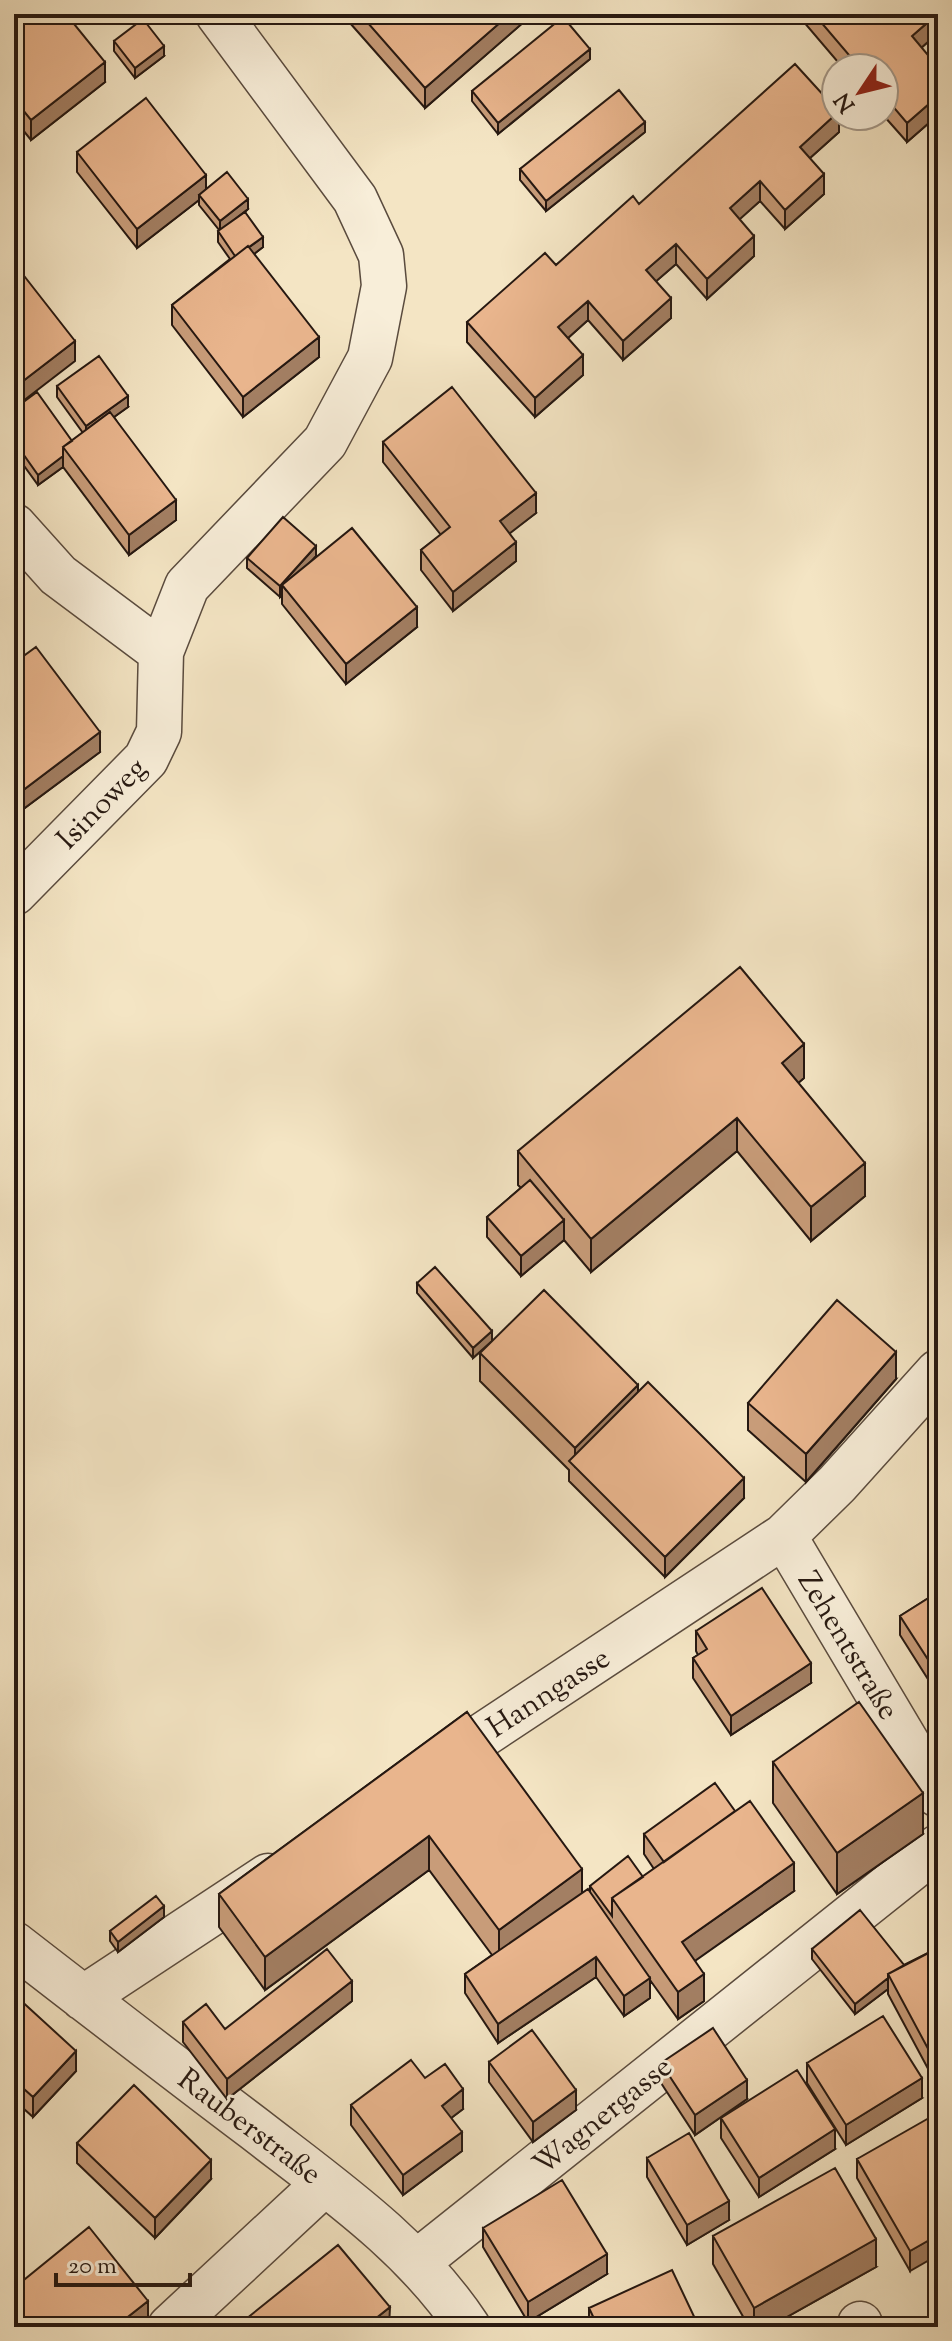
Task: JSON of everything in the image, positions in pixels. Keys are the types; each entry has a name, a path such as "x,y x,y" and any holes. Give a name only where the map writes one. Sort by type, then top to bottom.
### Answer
{"street":[{"path":"14,526 58,575 161,652 187,586 325,442 370,358 384,286 381,255 355,199 218,14"},
{"name":"Isinoweg","path":"14,893 146,759 159,732 161,652"},
{"name":"Hanngasse","path":"401,1789 784,1536 837,1484 938,1372"},
{"name":"Zehentstraße","path":"784,1536 938,1795"},
{"name":"Wagnergasse","path":"416,2263 938,1847"},
{"path":"83,1998 295,1858"},
{"name":"Rauberstraße","path":"14,1944 325,2183 386,2234 416,2263 468,2327"},
{"path":"170,2327 325,2183"}],"building":[{"path":"14,14 66,14 105,62 31,120 14,99"},
{"path":"360,14 510,14 425,88"},
{"path":"814,14 937,14 912,36 938,67 938,96 907,123 900,115 900,52 846,52"},
{"path":"563,17 590,49 498,123 472,91"},
{"path":"143,19 164,46 135,68 114,41"},
{"path":"795,64 820,91 820,129 800,147 824,174 785,210 760,181 730,208 754,236 707,279 676,244 646,270 671,298 623,341 588,301 558,327 583,355 535,398 467,322 545,253 556,265 633,196 639,204"},
{"path":"619,90 645,122 546,201 520,169"},
{"path":"146,98 206,175 137,229 77,152"},
{"path":"227,172 248,199 220,221 199,195"},
{"path":"245,212 263,237 235,256 218,231"},
{"path":"248,246 319,337 243,397 172,305"},
{"path":"14,263 75,341 14,388"},
{"path":"99,356 128,396 86,426 57,386"},
{"path":"452,387 536,493 500,521 516,542 453,592 421,550 450,527 383,442"},
{"path":"37,392 72,441 63,447 63,456 38,475 14,441 14,409"},
{"path":"110,412 176,500 129,535 63,447"},
{"path":"283,517 316,546 280,586 247,558"},
{"path":"352,528 417,607 346,664 282,585"},
{"path":"36,647 100,732 22,791 14,780 14,663"},
{"path":"740,967 804,1044 782,1063 865,1163 811,1207 737,1118 591,1239 518,1151"},
{"path":"530,1180 564,1220 521,1256 487,1217"},
{"path":"435,1267 492,1331 473,1348 417,1283"},
{"path":"544,1290 638,1385 575,1448 480,1353"},
{"path":"837,1300 896,1352 806,1454 748,1403"},
{"path":"648,1382 744,1478 665,1557 569,1461"},
{"path":"762,1588 811,1663 731,1716 693,1658 707,1649 696,1631"},
{"path":"938,1592 938,1675 900,1616"},
{"path":"859,1702 923,1793 837,1853 773,1762"},
{"path":"467,1712 582,1869 499,1930 429,1836 265,1957 219,1894"},
{"path":"715,1783 735,1811 664,1862 644,1834"},
{"path":"750,1801 794,1863 682,1942 704,1974 678,1992 612,1898"},
{"path":"628,1856 643,1877 612,1898 612,1916 590,1886"},
{"path":"588,1889 650,1978 624,1996 596,1957 498,2024 465,1974"},
{"path":"156,1896 164,1906 118,1942 110,1931"},
{"path":"860,1910 904,1965 888,1974 888,1978 855,2004 812,1949"},
{"path":"938,1948 938,2056 933,2058 888,1974"},
{"path":"327,1949 352,1981 227,2079 183,2022 206,2004 225,2029"},
{"path":"17,1997 76,2051 33,2097 14,2080 14,2000"},
{"path":"883,2016 922,2078 846,2125 807,2063"},
{"path":"713,2028 747,2080 695,2115 661,2063"},
{"path":"532,2030 576,2090 533,2122 489,2062"},
{"path":"411,2060 425,2078 445,2064 463,2089 442,2106 462,2132 403,2175 351,2105"},
{"path":"797,2070 835,2129 759,2178 721,2118"},
{"path":"134,2085 211,2160 155,2218 77,2143"},
{"path":"929,2118 938,2134 938,2235 910,2251 857,2159"},
{"path":"689,2133 729,2201 687,2225 647,2158"},
{"path":"835,2168 876,2239 754,2308 713,2236"},
{"path":"562,2180 607,2254 528,2302 483,2228"},
{"path":"89,2227 148,2301 115,2327 14,2327 14,2288"},
{"path":"338,2245 390,2307 365,2327 236,2327"},
{"path":"672,2270 699,2327 598,2327 589,2308"}]}
